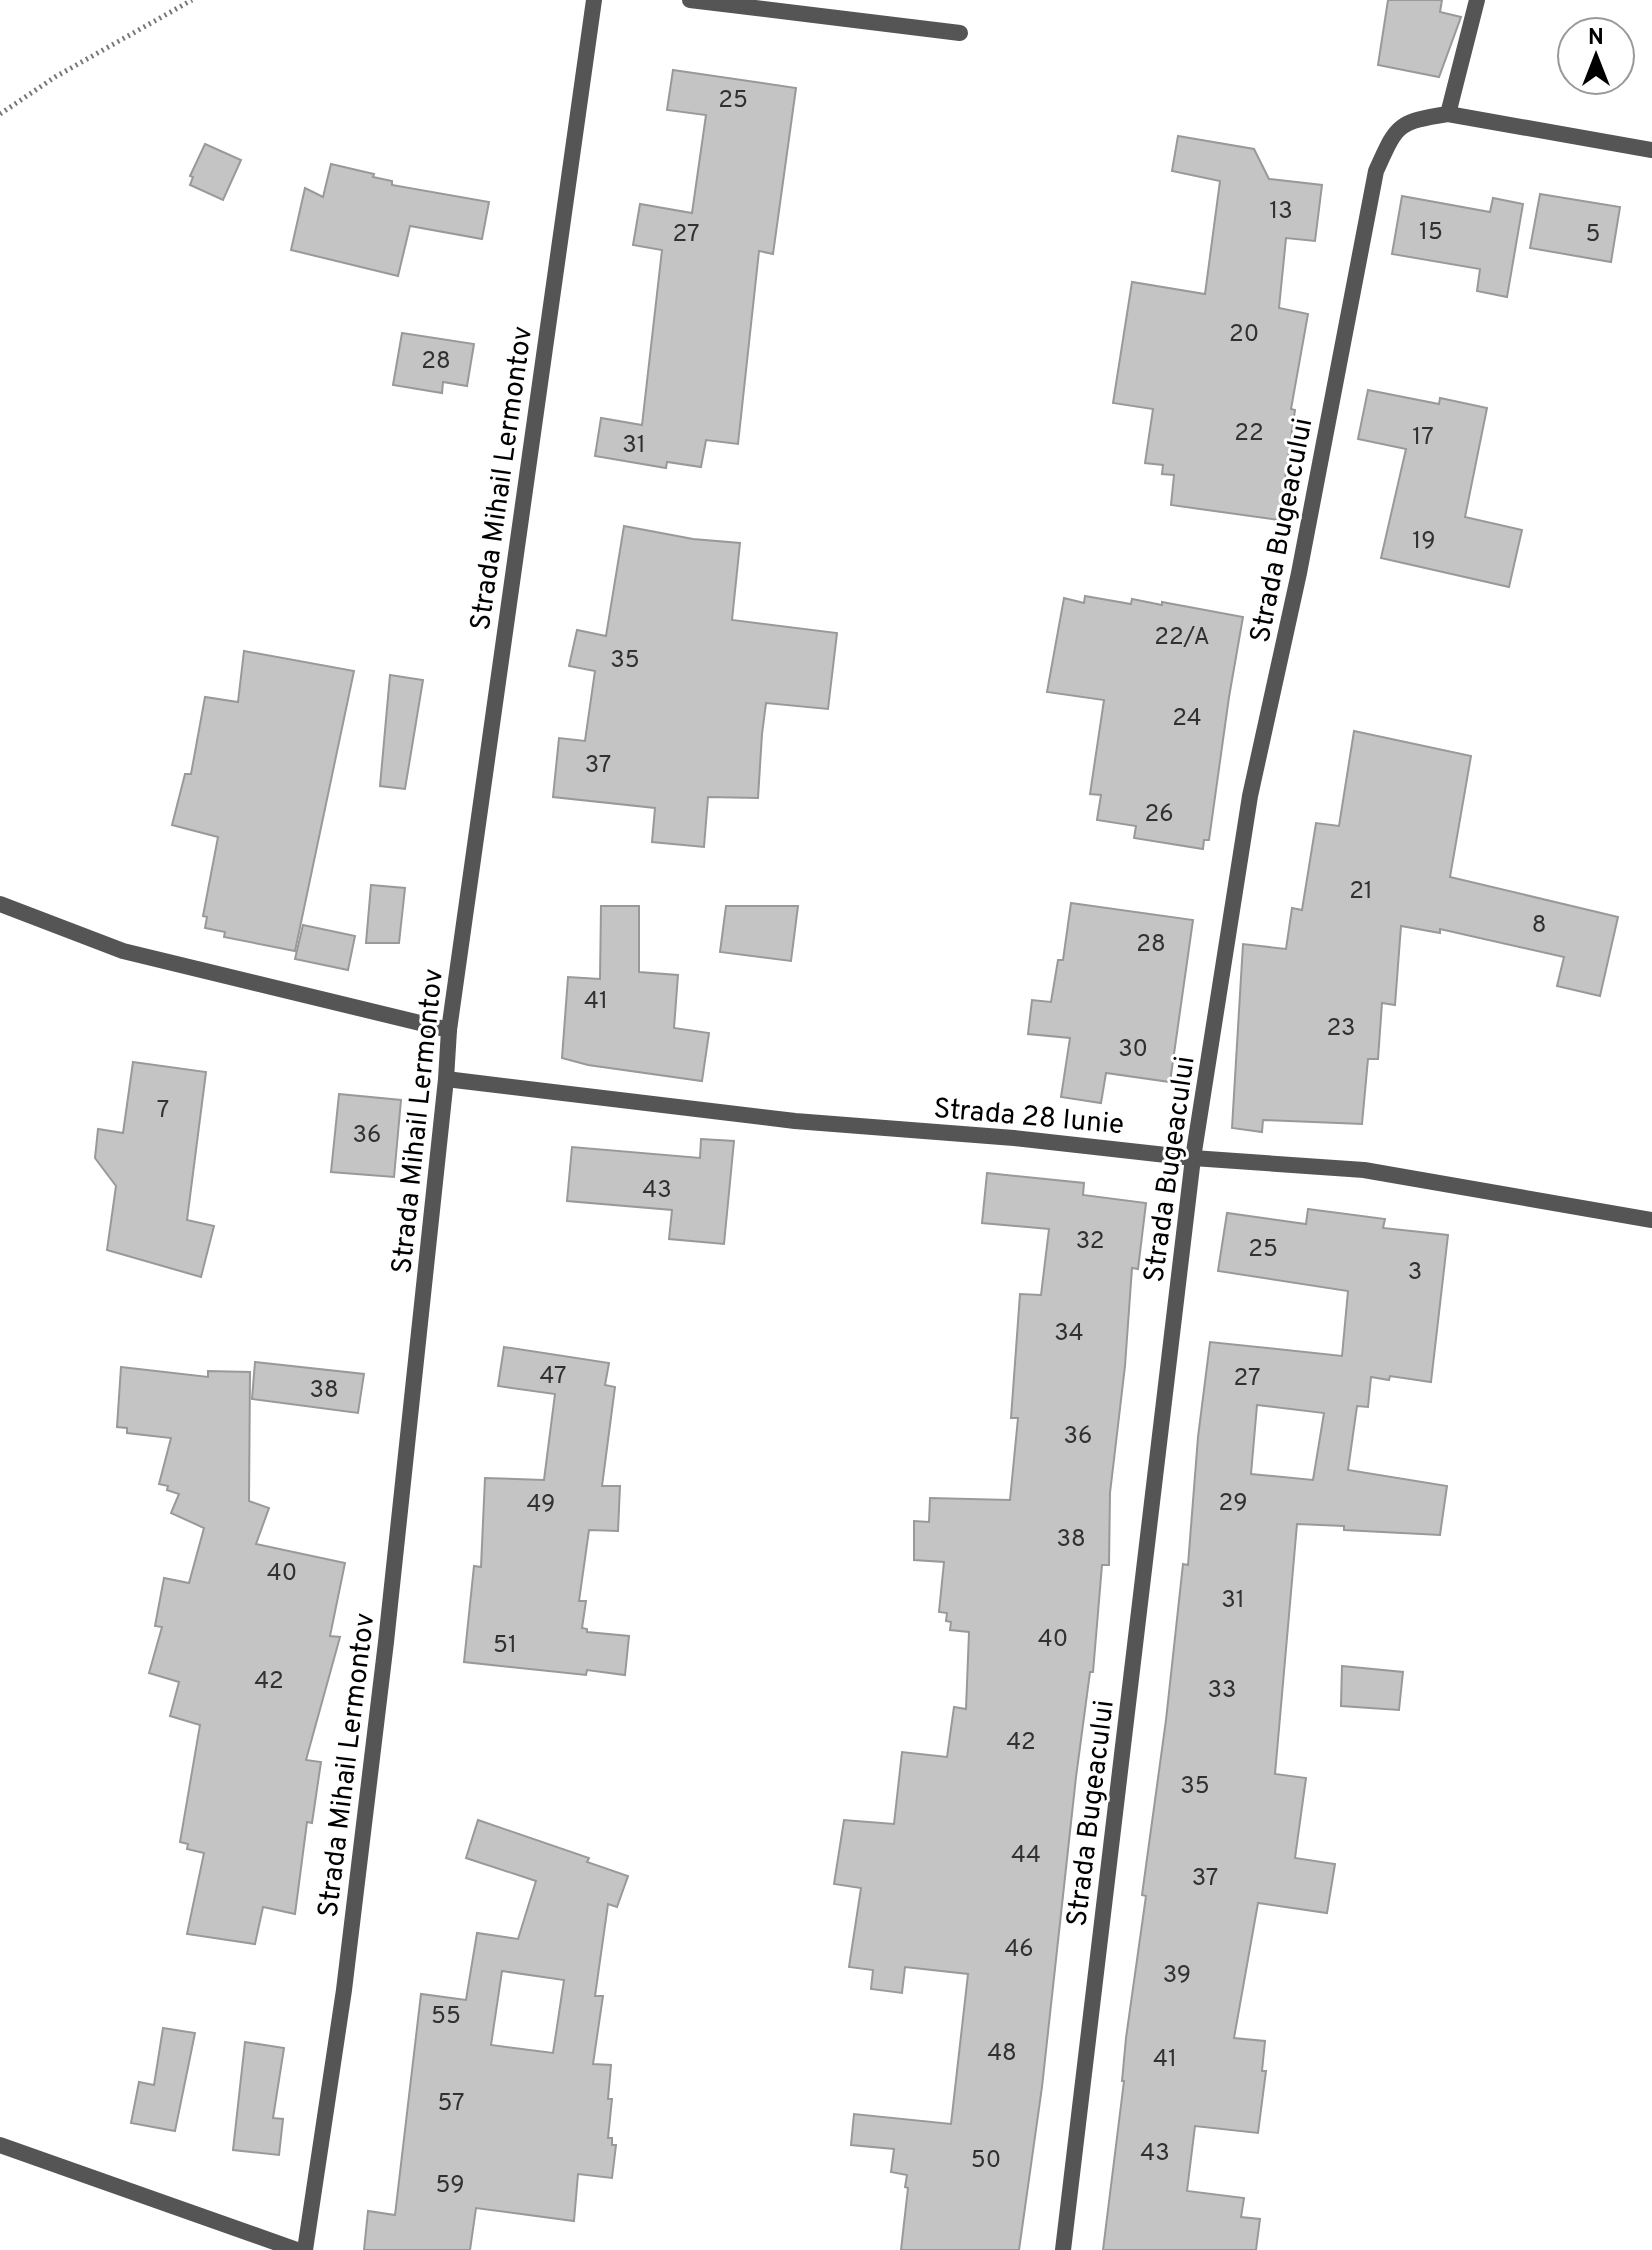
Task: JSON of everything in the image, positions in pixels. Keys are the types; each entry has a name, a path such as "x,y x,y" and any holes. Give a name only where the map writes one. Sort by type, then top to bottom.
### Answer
{"street":[{"name":"Strada Mihail Lermontov","path":"305,2250 346,1974 386,1642 449,1030 594,0"},
{"path":"690,0 960,33"},
{"path":"1477,0 1448,114 1652,150"},
{"name":"Strada Bugeacului","path":"1063,2250 1193,1158 1250,796 1299,573 1376,171 1393,134 1414,119 1448,114"},
{"path":"0,904 123,951 449,1030"},
{"name":"Strada 28 Iunie","path":"446,1079 795,1121 1014,1138 1193,1158 1364,1170 1652,1220"},
{"path":"0,2145 297,2250"}],"path":[{"path":"0,114 55,77 192,0"}],"building":[{"path":"1388,0 1442,0 1440,12 1461,17 1439,77 1378,65"},
{"path":"673,70 796,88 773,254 759,251 738,444 706,440 701,467 667,462 666,468 595,456 601,418 642,425 662,250 633,245 640,204 692,213 706,115 667,110"},
{"path":"1178,136 1254,149 1269,179 1322,185 1315,241 1286,238 1279,308 1308,314 1291,409 1295,410 1279,520 1171,505 1174,475 1162,474 1163,465 1145,463 1153,409 1113,403 1132,282 1205,294 1220,181 1172,171"},
{"path":"205,144 241,160 223,200 190,185 193,177 190,176"},
{"path":"331,164 374,174 373,177 392,181 392,185 489,202 482,239 410,226 398,276 291,250 305,188 323,197"},
{"path":"1540,194 1620,207 1611,262 1530,248"},
{"path":"1402,196 1490,212 1493,198 1523,204 1507,297 1477,291 1480,269 1392,254"},
{"path":"402,333 474,344 467,386 443,382 442,393 393,385"},
{"path":"1368,390 1439,404 1440,398 1487,408 1465,517 1522,530 1509,587 1381,558 1406,449 1358,439"},
{"path":"624,526 693,539 740,543 732,620 837,633 828,709 766,703 758,798 708,797 704,847 652,842 655,808 553,797 559,738 585,741 595,671 569,666 577,630 606,636"},
{"path":"1085,596 1131,604 1132,599 1162,605 1162,602 1243,617 1209,840 1204,840 1203,849 1134,838 1136,826 1097,820 1101,795 1090,794 1104,700 1047,692 1064,598 1084,603"},
{"path":"244,651 354,671 295,951 224,937 225,932 205,928 207,917 203,916 218,837 172,825 185,774 191,774 205,697 238,702"},
{"path":"390,675 423,680 405,789 380,786"},
{"path":"1354,731 1471,756 1450,877 1618,917 1600,996 1557,986 1564,957 1440,929 1440,933 1401,926 1395,1005 1382,1003 1378,1059 1368,1059 1362,1124 1263,1120 1262,1132 1232,1128 1243,944 1286,949 1292,908 1302,910 1316,823 1339,826"},
{"path":"371,885 405,888 399,943 366,943"},
{"path":"1071,903 1193,920 1170,1082 1106,1073 1101,1103 1061,1097 1070,1038 1028,1034 1032,1000 1051,1002 1058,960 1063,960"},
{"path":"601,906 639,906 639,972 678,975 674,1028 709,1033 702,1081 588,1065 562,1058 568,977 600,979"},
{"path":"726,906 798,906 791,961 720,952"},
{"path":"303,925 355,936 348,970 295,959"},
{"path":"133,1062 206,1072 187,1220 214,1226 201,1277 107,1250 116,1186 95,1158 98,1129 123,1133"},
{"path":"339,1094 401,1100 394,1177 331,1172"},
{"path":"701,1139 734,1141 724,1244 669,1239 672,1210 567,1201 572,1147 700,1158"},
{"path":"987,1173 1084,1183 1083,1195 1146,1203 1138,1269 1132,1268 1125,1366 1110,1493 1109,1565 1102,1565 1093,1672 1090,1672 1076,1777 1042,2087 1019,2250 901,2250 907,2175 891,2172 894,2149 851,2145 854,2114 951,2124 968,1974 905,1967 902,1993 871,1989 873,1970 849,1967 861,1888 834,1884 844,1820 894,1824 902,1752 947,1757 954,1707 966,1709 969,1632 950,1630 947,1613 939,1612 944,1562 914,1560 914,1521 929,1522 930,1498 1010,1500 1018,1418 1011,1418 1020,1294 1041,1295 1049,1229 982,1223"},
{"path":"1308,1209 1385,1219 1383,1228 1448,1235 1431,1382 1390,1376 1389,1380 1371,1377 1368,1407 1357,1406 1348,1470 1447,1486 1440,1535 1297,1524 1275,1774 1306,1778 1295,1858 1335,1864 1327,1913 1258,1903 1234,2038 1265,2041 1262,2071 1266,2071 1258,2133 1195,2126 1187,2191 1244,2198 1241,2217 1260,2219 1256,2250 1103,2250 1183,1564 1188,1565 1198,1437 1210,1342 1342,1356 1348,1291 1218,1271 1227,1213 1306,1224","holes":["1257,1405 1324,1413 1313,1480 1251,1474"]},
{"path":"504,1347 609,1363 605,1385 615,1387 602,1486 620,1486 618,1531 589,1530 579,1601 586,1601 582,1628 587,1632 629,1636 625,1675 587,1670 586,1675 464,1662 474,1566 481,1567 485,1478 544,1480 555,1394 498,1386"},
{"path":"255,1362 364,1374 358,1413 252,1399"},
{"path":"121,1367 208,1377 208,1371 250,1372 249,1501 269,1508 256,1544 345,1563 330,1636 340,1637 306,1760 321,1762 312,1823 307,1822 295,1914 263,1907 255,1944 187,1934 204,1853 187,1849 188,1844 180,1842 200,1725 170,1716 179,1682 149,1673 162,1627 155,1626 164,1578 189,1583 204,1528 171,1513 179,1494 159,1484 171,1438 127,1433 127,1428 117,1427"},
{"path":"1342,1666 1403,1672 1399,1710 1341,1706"},
{"path":"478,1820 589,1858 587,1862 628,1876 617,1907 608,1904 595,1996 603,1996 593,2064 611,2065 608,2138 612,2138 612,2145 616,2145 612,2178 578,2174 574,2221 476,2208 470,2250 364,2250 368,2211 395,2215 421,1994 466,2000 477,1933 518,1939 536,1881 466,1858","holes":["502,1971 564,1980 553,2053 491,2045"]},
{"path":"163,2028 195,2033 175,2131 131,2123 139,2082 154,2085"},
{"path":"245,2042 284,2048 273,2118 283,2119 279,2155 233,2150"}]}
